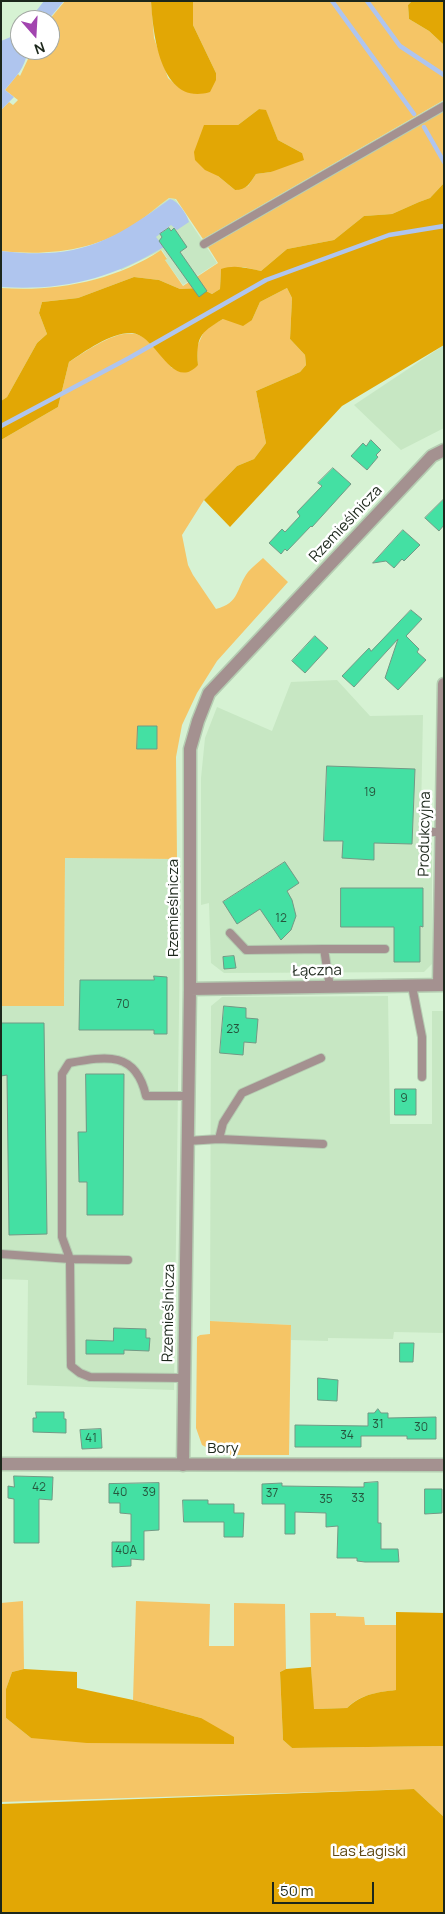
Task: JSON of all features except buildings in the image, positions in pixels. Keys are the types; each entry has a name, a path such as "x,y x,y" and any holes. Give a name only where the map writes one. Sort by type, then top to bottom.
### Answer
{"street":[{"name":"Rzemieślnicza","path":"184,1465 190,989 190,749 209,693 432,456 444,450"},
{"name":"Produkcyjna","path":"442,985 435,832 444,684"},
{"name":"Łączna","path":"190,989 442,985"},
{"name":"Bory","path":"1,1464 444,1466"}],"lane":[{"path":"204,244 444,106"},
{"path":"230,933 246,950 385,949"},
{"path":"324,948 330,987"},
{"path":"412,986 422,1037 422,1077"},
{"path":"185,1378 90,1377 80,1373 72,1366 70,1259 62,1237 62,1074 69,1063 95,1058 125,1061 137,1071 143,1082 146,1096 188,1096"},
{"path":"219,1140 223,1123 242,1093 321,1058"},
{"path":"188,1141 219,1140 323,1144"},
{"path":"1,1254 70,1259 128,1260"}],"shaded area":[{"path":"65,1 151,1 154,38 168,78 179,88 189,92 216,73 193,25 193,1 412,1 408,5 409,19 429,31 444,45 444,100 203,239 176,199 169,198 120,233 87,246 54,252 1,251 1,110 9,102 13,105 18,100 5,90 18,74 20,76 28,60 60,60 60,10 57,10","holes":["259,109 266,111 278,140 302,153 271,172 256,174 248,186 235,190 218,176 238,125"]},
{"path":"444,111 444,183 430,198 392,214 364,216 334,240 287,249 261,271 243,267 221,270 220,289 212,294 200,288 180,289 159,280 134,277 78,298 42,302 39,313 47,334 37,343 7,397 1,401 1,288 43,288 84,282 124,270 161,250 167,259 165,260 183,286 218,263 208,247"},
{"path":"169,198 175,199 217,263 183,285 165,260 167,258 162,250 121,270 104,240 133,225"},
{"path":"287,288 292,298 290,339 305,355 306,365 300,372 256,391 266,443 254,459 237,466 204,500 182,535 188,565 216,609 234,599 248,572 263,558 288,582 217,661 197,693 182,725 176,757 177,859 65,858 64,1006 1,1006 1,440 58,407 69,362 105,340 125,334 135,334 151,343 172,368 198,365 197,347 205,329 223,319 252,320 260,302"},
{"path":"444,345 444,428 401,450 354,405"},
{"path":"337,680 370,716 423,715 421,814 432,818 432,964 424,972 224,973 211,963 209,903 201,905 201,778 205,738 217,707 272,731 291,682"},
{"path":"65,858 181,859 174,1390 27,1385 28,1280 1,1279 1,1006 64,1006"},
{"path":"388,996 390,1124 432,1124 432,1011 444,1011 444,1333 394,1332 393,1339 328,1338 328,1341 291,1340 291,1325 210,1321 211,1006 222,997"},
{"path":"210,1321 291,1325 289,1455 221,1455 202,1445 196,1428 197,1337 210,1334"},
{"path":"23,1601 24,1669 12,1672 6,1689 6,1718 31,1738 201,1718 133,1700 136,1601 210,1604 209,1646 234,1646 234,1603 285,1604 286,1669 280,1672 283,1740 292,1748 444,1746 444,1817 414,1789 1,1802 1,1603"},
{"path":"310,1613 336,1613 336,1616 364,1617 365,1625 397,1625 396,1690 364,1697 347,1708 313,1709"}],"green space":[{"path":"151,1 193,1 193,25 216,73 216,80 210,92 193,94 180,89 170,78 162,64 157,48"},
{"path":"412,1 444,1 444,45 429,31 409,19 408,5"},
{"path":"259,109 266,110 278,140 302,153 304,160 271,172 256,174 245,187 235,190 218,176 205,170 195,160 194,152 204,125 238,125"},
{"path":"444,183 444,345 342,406 230,527 204,500 237,466 254,459 266,443 256,391 300,372 306,365 305,355 290,339 292,298 287,288 260,302 252,320 243,326 223,319 209,328 199,342 198,365 189,372 180,372 172,368 141,336 132,333 116,336 99,343 69,362 58,407 1,440 1,401 7,397 37,343 47,334 39,313 42,302 78,298 134,277 159,280 180,289 200,288 212,294 220,289 221,269 236,267 261,271 287,249 334,240 364,216 392,214 430,198"},
{"path":"396,1612 444,1613 444,1746 292,1748 283,1740 280,1672 286,1669 311,1667 314,1709 347,1708 370,1694 396,1690"},
{"path":"24,1669 77,1672 77,1688 133,1700 201,1718 234,1737 234,1744 87,1743 31,1738 6,1718 6,1689 12,1672"},
{"name":"Las Łagiski","path":"414,1789 444,1817 444,1913 1,1913 1,1804"}],"water":[{"path":"44,1 64,1 56,10 37,10"},
{"path":"10,37 10,60 25,60 22,67 5,90 14,97 1,110 1,41"},
{"path":"170,199 182,208 189,222 177,230 171,225 156,237 164,247 144,258 105,275 66,285 24,288 1,287 1,251 51,253 92,245 129,227"}],"waterway":[{"path":"332,1 414,114"},
{"path":"367,1 400,46 444,75"},
{"path":"424,127 444,162"},
{"path":"1,426 129,358 266,280 389,235 444,226"}]}
